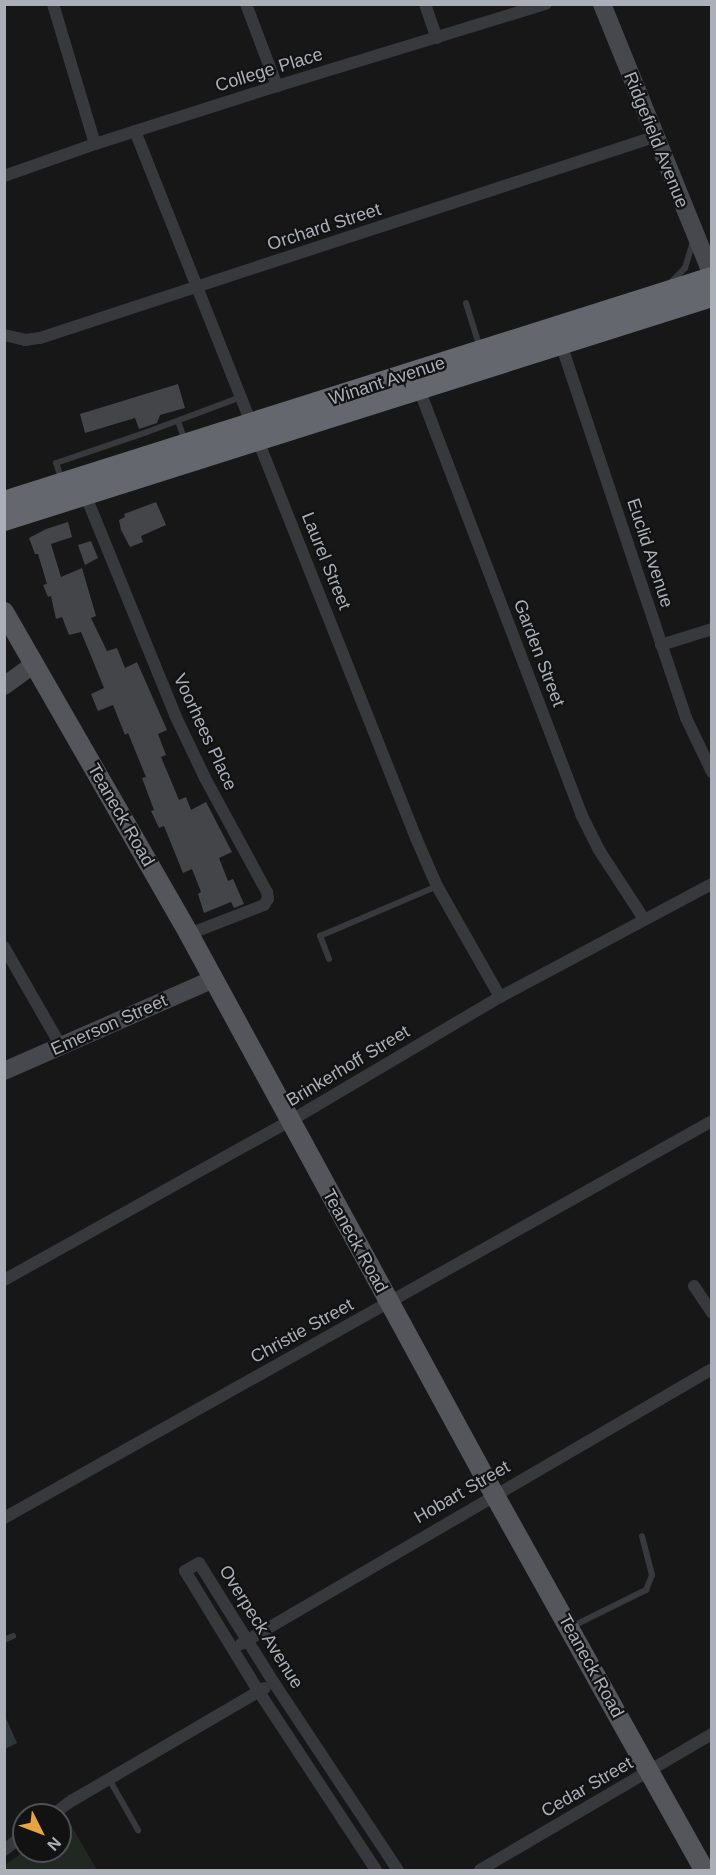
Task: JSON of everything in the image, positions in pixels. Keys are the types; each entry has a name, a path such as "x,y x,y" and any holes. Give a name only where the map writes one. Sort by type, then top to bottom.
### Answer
{"highway":[{"name":"Winant Avenue","path":"4,520 86,494 481,351 711,277"},
{"name":"Winant Avenue","path":"4,502 63,483 151,442 186,444 255,431 419,389 711,296"}],"main road":[{"name":"Teaneck Road","path":"4,612 189,934 494,1494 704,1870"}],"street":[{"path":"53,4 95,144"},
{"path":"246,4 277,86"},
{"path":"425,4 437,38"},
{"name":"College Place","path":"4,176 135,131 546,4"},
{"name":"Ridgefield Avenue","path":"602,4 711,277"},
{"name":"Laurel Street","path":"135,131 437,886 500,997"},
{"name":"Orchard Street","path":"4,335 25,340 40,339 654,137"},
{"name":"Euclid Avenue","path":"561,344 686,718 711,772"},
{"name":"Garden Street","path":"419,389 581,814 599,850 644,919"},
{"name":"Voorhees Place","path":"86,494 175,715 210,787 267,892 268,899 264,905 189,934"},
{"path":"662,645 711,630"},
{"path":"4,686 33,665"},
{"name":"Brinkerhoff Street","path":"4,1280 290,1121 500,997 711,884"},
{"path":"4,946 61,1046"},
{"name":"Emerson Street","path":"4,1071 214,979"},
{"name":"Christie Street","path":"4,1518 711,1121"},
{"path":"694,1286 711,1313"},
{"name":"Hobart Street","path":"233,1649 494,1494 711,1369"},
{"name":"Overpeck Avenue","path":"376,1870 259,1692 185,1571 199,1563 274,1683 398,1870"},
{"path":"71,1803 274,1683"},
{"name":"Cedar Street","path":"480,1870 711,1734"},
{"path":"347,1826 362,1816"}],"lane":[{"path":"652,297 685,268 694,234"},
{"path":"466,303 481,351"},
{"path":"151,442 178,421 241,397"},
{"path":"178,421 186,444"},
{"path":"330,959 320,936 437,886"},
{"path":"569,1628 646,1590 652,1575 642,1536"},
{"path":"4,1640 13,1636"},
{"path":"109,1779 138,1830"}],"shaded area":[{"path":"5,1716 17,1743 4,1749"},
{"path":"72,1827 97,1870 5,1870 5,1865 12,1860 12,1863 72,1863"}],"building":[{"path":"178,384 185,408 160,415 157,423 139,429 135,418 85,433 80,414"},
{"path":"156,502 166,525 141,536 143,542 130,547 121,530 119,520 125,517 124,514"},
{"path":"68,522 72,537 51,544 61,577 82,568 96,616 91,618 107,651 117,648 125,668 137,662 167,730 158,734 166,755 161,757 179,800 186,797 191,810 206,802 232,852 219,858 228,881 233,879 244,904 234,908 231,902 204,913 198,894 201,892 192,869 183,873 164,826 159,828 151,811 154,810 142,778 146,777 128,733 125,735 113,705 98,711 91,694 104,688 81,632 69,635 62,617 56,619 51,596 48,597 43,585 47,584 38,554 35,554 29,538 46,529"},
{"path":"91,541 98,558 85,565 78,545"}]}
